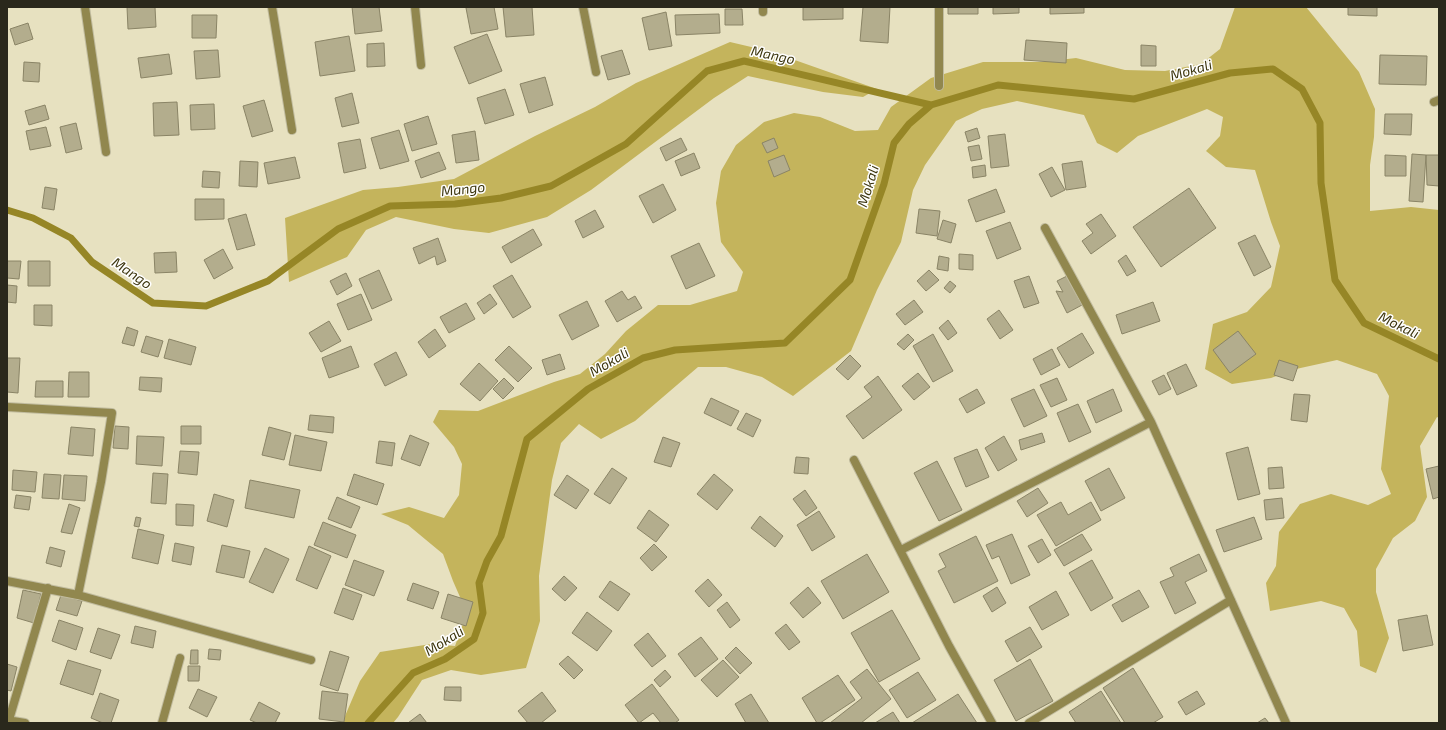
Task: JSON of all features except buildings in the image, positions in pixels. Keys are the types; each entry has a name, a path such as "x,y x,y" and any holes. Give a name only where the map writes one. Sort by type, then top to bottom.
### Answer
{"street":[{"path":"85,7 106,152"},
{"path":"272,7 292,130"},
{"path":"415,7 421,65"},
{"path":"584,7 596,72"},
{"path":"938,86 939,7"},
{"path":"1045,228 1151,422 1286,723"},
{"path":"7,407 112,413 101,482 78,595"},
{"path":"901,550 1151,422"},
{"path":"854,460 949,646 992,723"},
{"path":"7,581 78,595 311,660"},
{"path":"25,723 8,721 48,588"},
{"path":"1029,723 1231,600"},
{"path":"162,723 180,658"}],"shaded area":[{"path":"1235,7 1306,7 1359,72 1375,109 1374,137 1370,165 1370,211 1411,207 1439,210 1439,418 1437,417 1420,446 1427,497 1415,521 1393,538 1376,569 1376,592 1389,638 1376,673 1360,666 1357,631 1344,608 1321,601 1270,611 1266,583 1276,566 1279,532 1300,504 1331,494 1368,505 1391,494 1381,469 1389,396 1377,374 1337,360 1296,369 1271,378 1232,384 1205,369 1213,324 1247,312 1271,287 1280,246 1255,170 1226,167 1206,151 1220,136 1223,117 1207,109 1138,136 1117,153 1097,143 1084,115 1017,101 982,109 956,121 925,165 913,190 901,242 877,290 851,351 793,396 762,377 726,367 698,367 635,421 601,439 579,424 561,443 552,480 539,576 540,621 526,668 481,675 451,670 422,680 393,723 342,723 360,681 380,652 431,644 455,646 467,613 443,554 408,525 381,514 409,507 444,518 459,495 462,464 454,447 433,422 439,410 478,411 554,382 580,374 605,354 626,331 658,305 690,305 737,291 743,272 721,242 716,203 721,171 736,145 764,122 794,113 820,117 855,131 878,130 891,107 931,78 983,62 1042,62 1076,58 1125,70 1165,71 1201,64 1220,49"},
{"path":"730,42 772,52 877,89 863,97 823,92 748,76 714,98 591,190 547,217 489,233 454,229 396,217 366,230 347,257 289,282 285,218 363,190 398,187 454,179 535,136 595,107 636,83"}],"waterway":[{"name":"Mango","path":"7,210 33,218 71,238 92,262 153,303 206,306 268,281 338,229 390,206 455,204 501,198 551,186 626,144 707,71 744,61 931,105"},
{"name":"Mokali","path":"368,723 413,673 445,659 474,639 483,613 479,583 487,561 501,536 527,439 588,389 643,358 675,350 785,343 850,280 884,184 894,143 909,124 931,105 998,85 1134,99 1230,73 1273,69 1302,89 1320,123 1321,183 1335,280 1364,323 1439,359"}]}
